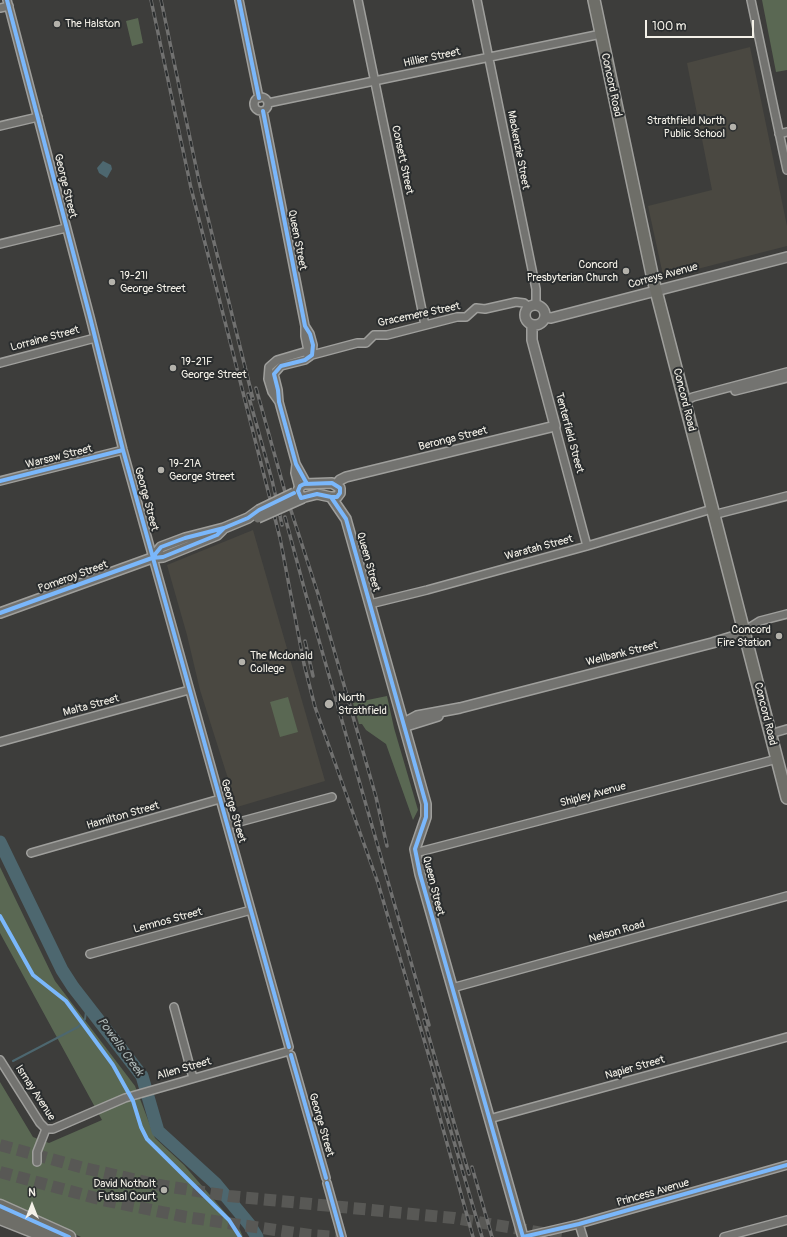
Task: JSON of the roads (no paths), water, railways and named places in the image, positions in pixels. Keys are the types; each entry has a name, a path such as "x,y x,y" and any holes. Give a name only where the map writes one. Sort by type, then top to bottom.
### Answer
{"highway":[{"path":"0,1206 69,1237"},
{"path":"5,1220 34,1237"},
{"path":"5,1220 48,1237"}],"main road":[{"name":"Concord Road","path":"594,0 656,290 787,798"}],"street":[{"path":"239,0 259,98 256,101 255,107 258,110 263,111 266,109 268,103 265,98 259,98"},
{"name":"Consett Street","path":"358,0 424,325"},
{"name":"Mackenzie Street","path":"476,0 536,289 533,306"},
{"path":"751,0 787,170"},
{"path":"0,8 8,3"},
{"name":"George Street","path":"8,3 152,558 228,825 289,1051 342,1237"},
{"name":"Hillier Street","path":"268,103 601,34"},
{"name":"Queen Street","path":"263,111 305,326 307,346 312,355"},
{"path":"0,126 38,117"},
{"path":"779,134 787,132"},
{"path":"0,244 66,228"},
{"name":"Correys Avenue","path":"545,317 551,318 787,257"},
{"name":"Gracemere Street","path":"312,355 357,343 366,343 374,335 387,335 457,317 466,317 476,308 485,309 516,302 533,306"},
{"path":"533,306 542,308 545,317 542,323 532,326 525,319 525,312 533,306"},
{"name":"Tenterfield Street","path":"532,326 532,340 587,546"},
{"name":"Lorraine Street","path":"0,363 95,338"},
{"path":"300,491 295,473 296,464 279,402 275,378 276,370 281,366 305,360 312,355"},
{"path":"684,401 693,397 787,372"},
{"path":"684,401 787,378"},
{"name":"Beronga Street","path":"331,497 337,497 340,480 358,474 555,426"},
{"name":"Warsaw Street","path":"0,481 123,450"},
{"path":"300,491 328,483 339,489"},
{"name":"Queen Street","path":"339,489 347,509 346,519"},
{"path":"300,491 331,497"},
{"name":"Pomeroy Street","path":"0,613 152,558 163,557 217,535 224,528 255,516 300,491"},
{"name":"Waratah Street","path":"370,604 427,590 713,512 787,496"},
{"name":"Queen Street","path":"331,497 346,519 404,725 426,810 424,823 415,853 431,918 523,1237"},
{"name":"Wellbank Street","path":"404,725 460,708 712,643 735,636 760,621 787,614"},
{"name":"Malta Street","path":"0,742 189,690"},
{"name":"Wellbank Street","path":"404,725 417,716 460,708"},
{"path":"400,710 408,715 417,716"},
{"path":"770,734 787,729"},
{"name":"Shipley Avenue","path":"415,853 777,758"},
{"path":"228,825 332,797"},
{"name":"Hamilton Street","path":"31,853 220,799"},
{"name":"Nelson Road","path":"452,988 787,896"},
{"name":"Lemnos Street","path":"90,954 251,910"},
{"path":"174,1007 193,1078"},
{"name":"Napier Street","path":"490,1119 787,1037"},
{"name":"Allen Street","path":"46,1129 53,1129 142,1093 289,1051"},
{"name":"Ismay Avenue","path":"0,1060 40,1123 46,1129 37,1152 37,1162"},
{"name":"Princess Avenue","path":"523,1237 579,1224 787,1165"},
{"path":"724,1237 787,1220"},
{"path":"579,1224 583,1237"}],"water":[{"path":"103,161 111,165 112,169 107,178 99,173 97,168"}],"waterway":[{"name":"Powells Creek","path":"0,842 62,970 73,987 142,1076 158,1131 215,1183 249,1224 257,1237"},
{"path":"13,1061 78,1027 85,1019 87,1004"}],"tunnel":[{"path":"0,1145 84,1168 159,1185 229,1196 454,1218 567,1237"},
{"path":"0,1172 103,1200 186,1217 310,1235 337,1237"}],"railway":[{"path":"151,0 191,188 280,538 304,664 315,707 378,883 482,1237"},
{"path":"161,0 200,186 253,399"},
{"path":"256,388 285,492 318,594 376,797 387,846"},
{"path":"248,394 272,480 282,525"},
{"path":"285,517 429,1025"},
{"path":"305,641 313,676"},
{"path":"424,1020 469,1174"},
{"path":"432,1089 473,1237"},
{"path":"472,1167 492,1237"}],"place":[{"name":"The Halston","path":"57,24"},
{"name":"Strathfield North Public School","path":"733,127"},
{"name":"Concord Presbyterian Church","path":"626,271"},
{"name":"19-21I George Street","path":"112,282"},
{"name":"19-21F George Street","path":"173,368"},
{"name":"19-21A George Street","path":"161,470"},
{"name":"Concord Fire Station","path":"779,636"},
{"name":"The Mcdonald College","path":"242,662"},
{"name":"North Strathfield","path":"329,704"},
{"name":"David Notholt Futsal Court","path":"164,1190"}]}
